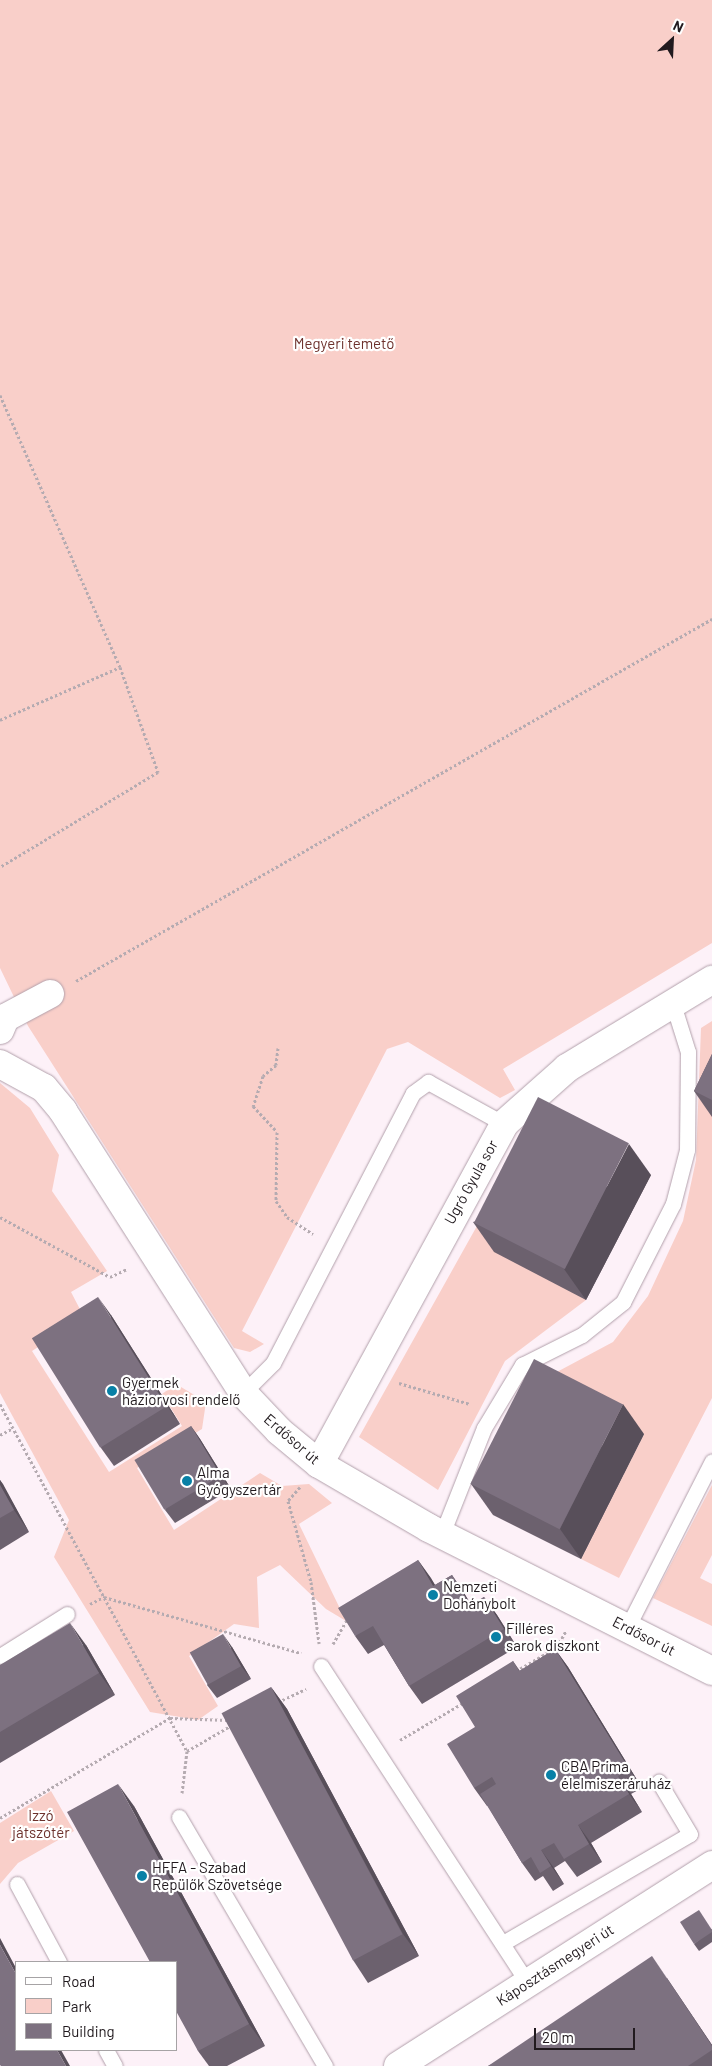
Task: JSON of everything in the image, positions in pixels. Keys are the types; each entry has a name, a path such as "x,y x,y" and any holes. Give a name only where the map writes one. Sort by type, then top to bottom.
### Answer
{"street":[{"name":"Ugró Gyula sor","path":"319,1464 371,1372 504,1124 567,1068 712,980"},
{"path":"0,1030 5,1018 50,994"},
{"name":"Erdősor út","path":"0,1064 44,1088 63,1111 152,1256 243,1393 278,1431 319,1464 442,1534 712,1671"},
{"name":"Káposztásmegyeri út","path":"398,2066 712,1865"}],"lane":[{"path":"442,1534 493,1414 522,1365 582,1335 623,1302 673,1204 687,1150 688,1052 673,1004"},
{"path":"243,1393 273,1363 413,1093 428,1082 504,1124"},
{"path":"627,1628 712,1460"},
{"path":"0,1656 67,1614"},
{"path":"321,1666 528,1982"},
{"path":"503,1943 690,1834 660,1782"},
{"path":"179,1817 325,2066"},
{"path":"17,1884 58,1961"},
{"path":"107,2051 115,2066"}],"path":[{"path":"0,395 120,667 158,772 0,867"},
{"path":"50,994 126,956 712,619"},
{"path":"0,720 120,667"},
{"path":"278,1048 276,1064 263,1076 253,1106 277,1132 276,1201 287,1218 332,1246"},
{"path":"0,1217 110,1278 152,1256"},
{"path":"371,1372 493,1414"},
{"path":"0,1404 186,1751 179,1817"},
{"path":"0,1436 13,1428"},
{"path":"319,1464 288,1501 311,1582 321,1666"},
{"path":"104,1597 300,1652 321,1666"},
{"path":"506,1677 557,1647 580,1603"},
{"path":"273,1705 314,1685 321,1666 346,1620 354,1615"},
{"path":"378,1753 472,1698"},
{"path":"0,1818 170,1718 240,1721 186,1751"}],"green space":[{"name":"Megyeri temető","path":"0,0 712,0 712,943 503,1069 515,1090 500,1098 408,1042 387,1049 242,1331 264,1344 250,1352 234,1348 28,1026 0,968"},
{"path":"712,1021 712,1398 619,1578 581,1559 644,1434 540,1381 613,1342 648,1296 683,1221 696,1160 701,1028"},
{"path":"0,1083 30,1108 59,1155 52,1191 107,1271 71,1292 84,1317 32,1351 109,1472 182,1426 162,1394 176,1384 206,1402 202,1429 137,1468 174,1530 260,1473 282,1486 309,1484 332,1503 299,1524 346,1621 326,1609 280,1565 257,1577 259,1628 234,1624 189,1656 218,1706 198,1720 150,1712 54,1557 69,1520 0,1393"},
{"path":"506,1174 586,1300 505,1361 438,1490 359,1437"},
{"path":"712,1485 712,1555 700,1578 712,1584 712,1626 653,1598"},
{"name":"Izzó játszótér","path":"51,1791 74,1831 18,1863 0,1884 0,1823"}],"building":[{"path":"712,1054 712,1100 694,1091"},
{"path":"538,1097 629,1143 565,1269 474,1223"},
{"name":"Gyermek háziorvosi rendelő","path":"98,1297 166,1406 100,1448 32,1338"},
{"path":"534,1359 623,1404 560,1529 470,1484"},
{"name":"Alma Gyógyszertár","path":"191,1426 221,1476 164,1510 134,1460"},
{"path":"0,1485 14,1510 0,1518"},
{"path":"418,1560 433,1586 452,1575 470,1605 484,1597 504,1629 409,1686 373,1626 355,1636 338,1608"},
{"path":"70,1623 99,1673 0,1732 0,1665"},
{"path":"223,1634 241,1666 208,1685 190,1652"},
{"name":"CBA Príma élelmiszeráruház","path":"555,1649 629,1769 618,1776 629,1794 578,1825 589,1844 564,1859 554,1843 541,1850 551,1866 540,1873 531,1857 522,1863 480,1794 496,1784 492,1777 474,1788 447,1744 475,1727 456,1696 513,1661 519,1671"},
{"path":"271,1687 402,1934 353,1961 222,1713"},
{"path":"118,1784 249,2024 198,2051 178,2015 178,1961 149,1961 67,1812"},
{"path":"699,1910 712,1932 694,1944 680,1922"},
{"path":"0,1945 15,1972 15,2051 58,2051 66,2066 0,2065"},
{"path":"652,1956 712,2046 712,2050 688,2066 488,2066"}],"place":[{"name":"Gyermek háziorvosi rendelő","path":"112,1391"},
{"name":"Alma Gyógyszertár","path":"187,1481"},
{"name":"Nemzeti Dohánybolt","path":"433,1595"},
{"name":"Filléres sarok diszkont","path":"496,1637"},
{"name":"CBA Príma élelmiszeráruház","path":"551,1775"},
{"name":"HFFA - Szabad Repülők Szövetsége","path":"142,1876"}]}
